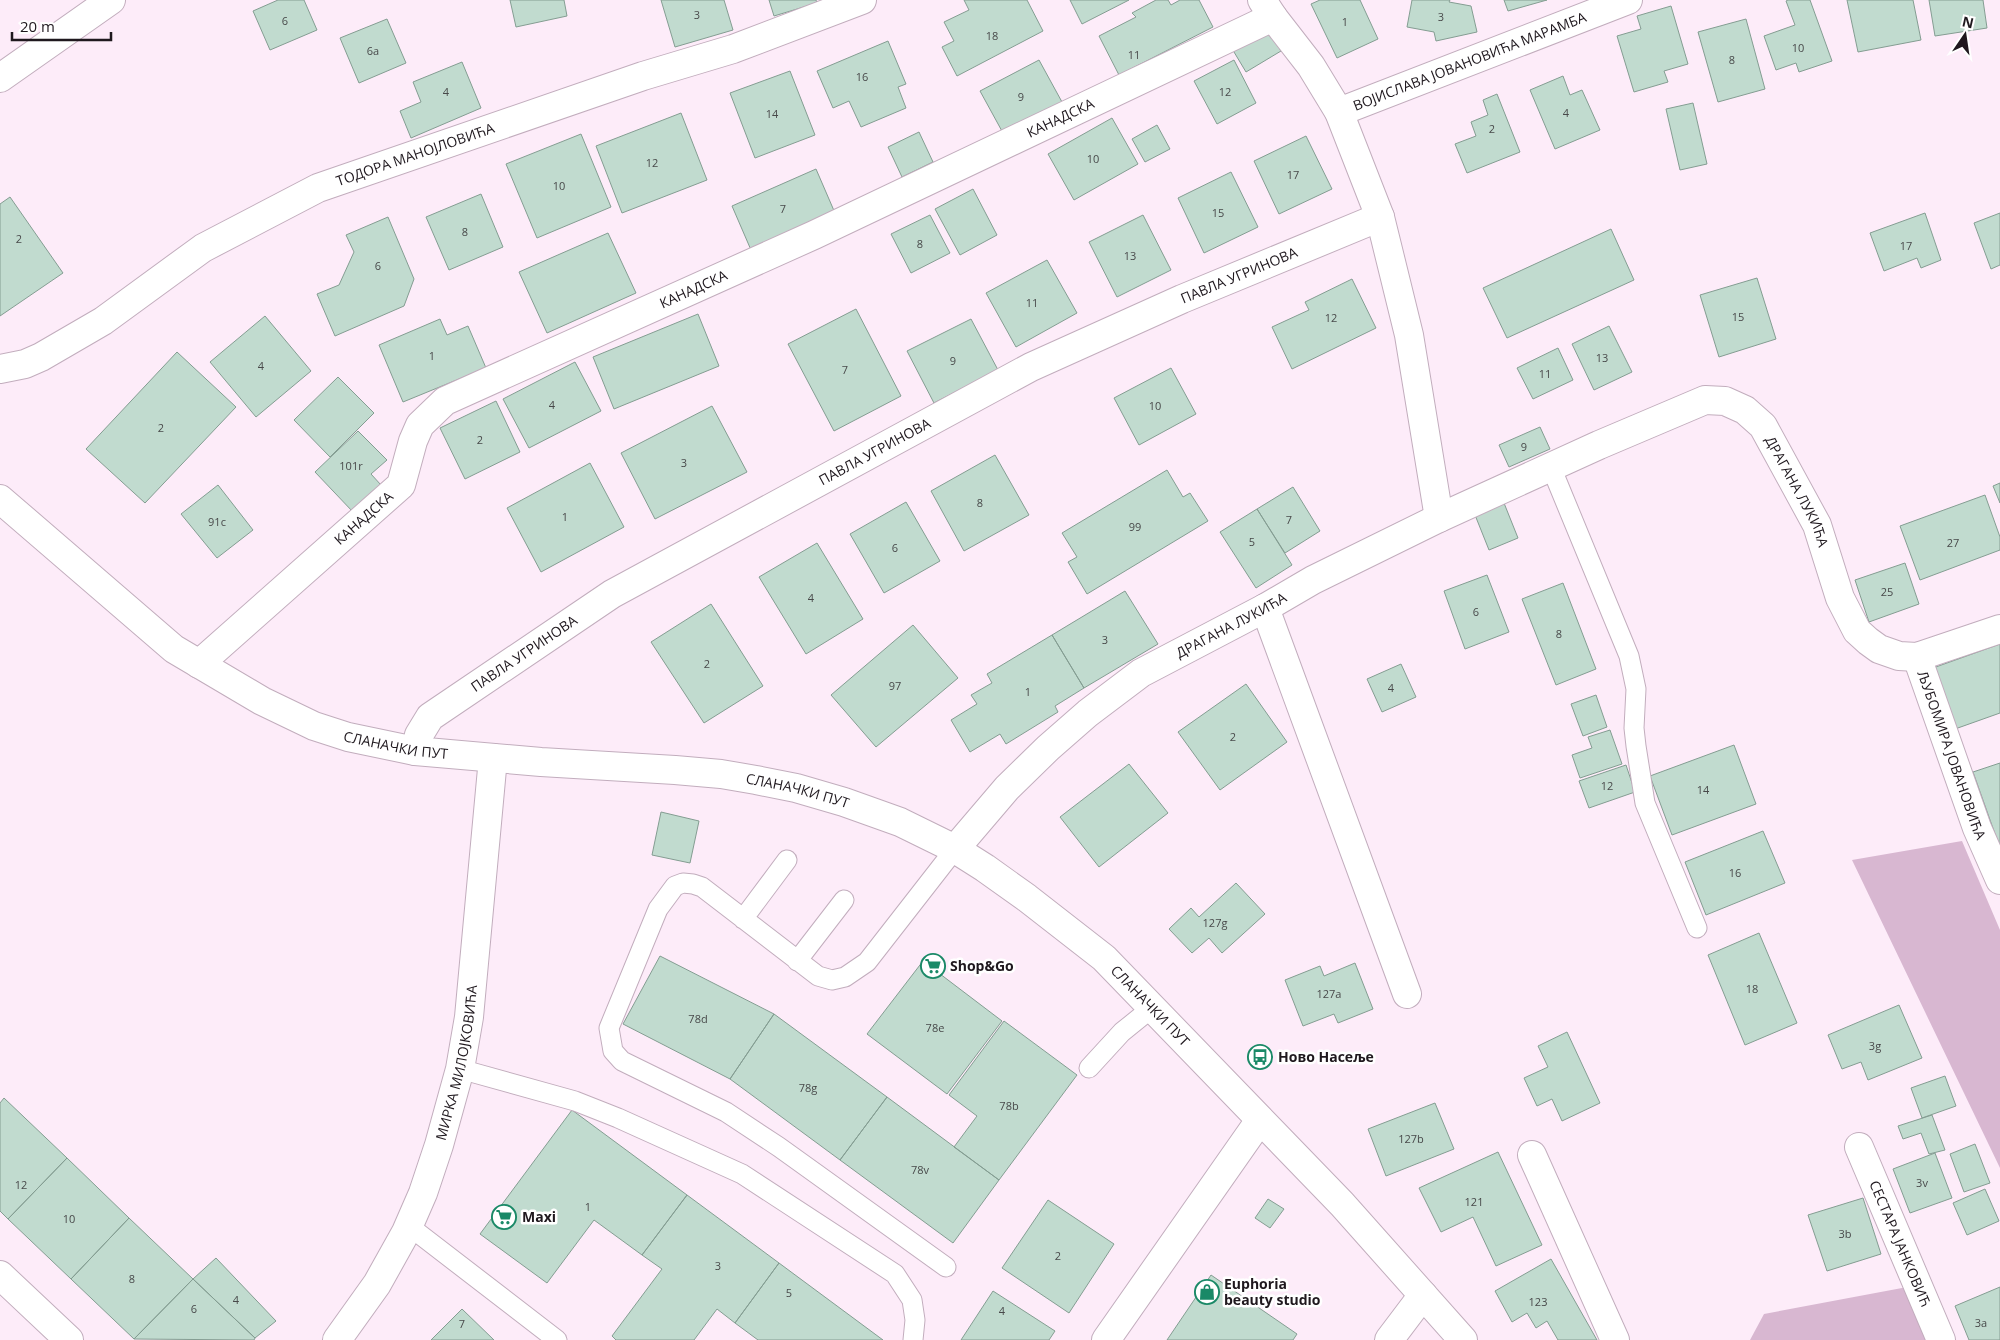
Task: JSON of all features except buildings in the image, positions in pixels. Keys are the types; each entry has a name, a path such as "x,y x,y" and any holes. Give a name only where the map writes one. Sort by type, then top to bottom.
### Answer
{"street":[{"path":"0,78 111,0"},
{"name":"ТОДОРА МАНОЈЛОВИЋА","path":"0,369 24,364 41,357 103,321 202,248 318,188 643,76 732,49 862,0"},
{"name":"ВОЈИСЛАВА ЈОВАНОВИЋА МАРАМБА","path":"1339,112 1628,0"},
{"path":"1268,9 1311,66 1339,112 1380,217 1409,335 1439,518"},
{"name":"КАНАДСКА","path":"199,664 402,484 413,441 420,425 445,401 814,235 1268,9"},
{"name":"ПАВЛА УГРИНОВА","path":"415,751 419,734 430,717 612,594 1030,368 1182,298 1380,217"},
{"name":"ДРАГАНА ЛУКИЋА","path":"955,849 1007,788 1048,748 1088,713 1142,673 1265,608 1313,580 1439,518 1705,400 1725,401 1745,410 1763,426 1817,525 1840,598 1857,631 1879,649 1899,656 1917,658 2000,629"},
{"name":"СЛАНАЧКИ ПУТ","path":"0,499 174,649 262,701 314,726 348,737 415,751 675,770 721,774 756,780 796,788 844,802 900,822 955,849 986,868 1066,927 1104,958 1342,1204 1463,1340"},
{"path":"1265,608 1407,994"},
{"name":"ЉУБОМИРА ЈОВАНОВИЋА","path":"1917,658 1977,828 2000,880"},
{"name":"МИРКА МИЛОЈКОВИЋА","path":"337,1340 377,1284 409,1226 423,1193 439,1145 460,1069 469,1017 493,758"},
{"path":"1106,1340 1260,1120"},
{"name":"СЕСТАРА ЈАНКОВИЋ","path":"1860,1147 1941,1340"},
{"path":"1532,1156 1615,1340"},
{"path":"0,1275 69,1340"},
{"path":"1389,1340 1423,1295"}],"lane":[{"path":"1551,467 1629,656 1636,689 1634,728 1645,803 1697,928"},
{"path":"946,1267 779,1147 726,1112 622,1061 613,1051 609,1028 658,909 675,886 683,883 702,887 797,961 818,976 832,980 845,977 867,962 955,849"},
{"path":"742,920 786,860"},
{"path":"797,961 844,900"},
{"path":"1089,1068 1122,1032 1152,1007"},
{"path":"460,1069 576,1101 742,1174 895,1274 912,1300 915,1320 914,1340"},
{"path":"409,1226 557,1340"}],"shaded area":[{"path":"1962,841 2000,930 2000,1168 1852,860"},
{"path":"1918,1285 1942,1340 1750,1340 1764,1314"}],"place":[{"name":"Shop&Go","path":"933,966"},
{"name":"Ново Насеље","path":"1260,1057"},
{"name":"Maxi","path":"504,1217"},
{"name":"Euphoria beauty studio","path":"1207,1292"}]}
